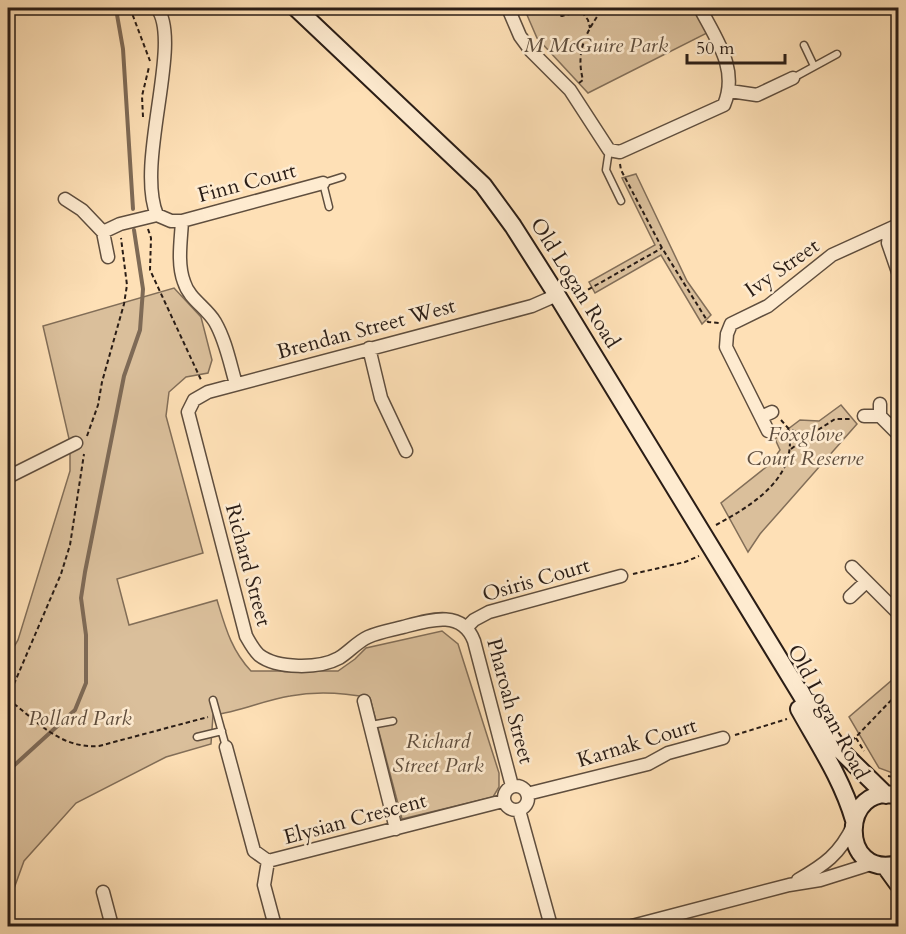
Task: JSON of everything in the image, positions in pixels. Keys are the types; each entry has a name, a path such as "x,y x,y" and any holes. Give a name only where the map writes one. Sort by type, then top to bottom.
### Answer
{"main road":[{"name":"Old Logan Road","path":"296,8 483,185 513,226 557,295 759,627 840,750 892,796"},
{"name":"Old Logan Road","path":"759,627 799,710 827,756 849,800 857,848 886,864"},
{"path":"854,823 866,802 892,796"},
{"path":"886,864 898,884"}],"street":[{"path":"157,8 163,15 166,36 152,152 154,206 157,215"},
{"path":"508,8 520,36 531,51 570,90 615,151 723,105 730,91 729,66 700,8"},
{"path":"730,91 757,94 793,78"},
{"name":"Finn Court","path":"182,221 323,183"},
{"path":"65,199 82,210 103,232 108,257"},
{"path":"103,232 120,224 157,215 171,221 182,221 181,272 184,283 189,293 214,320 221,334 236,384"},
{"path":"895,228 888,243 898,272"},
{"name":"Ivy Street","path":"729,329 768,306 832,255 895,228"},
{"name":"Brendan Street West","path":"190,406 208,392 532,306 557,295"},
{"path":"729,329 726,347 768,416 768,431"},
{"path":"369,348 381,398 406,451"},
{"name":"Richard Street","path":"190,406 189,422 246,636 259,654 286,665 324,663 340,658 367,637 437,618 448,618 466,628"},
{"path":"858,418 884,409 898,434"},
{"path":"8,477 81,443"},
{"path":"852,567 898,613"},
{"name":"Osiris Court","path":"466,628 474,620 489,612 621,576"},
{"path":"850,597 866,582"},
{"name":"Pharoah Street","path":"466,628 474,641 512,786"},
{"path":"364,701 396,829"},
{"name":"Karnak Court","path":"527,794 648,764 668,753 723,738"},
{"name":"Elysian Crescent","path":"226,747 254,851 268,861 503,801"},
{"path":"512,786 521,787 527,794 527,804 519,810 509,809 503,801 506,790 512,786"},
{"path":"519,810 551,927"},
{"path":"789,885 828,863 841,849 854,823"},
{"path":"268,861 264,885 275,927"},
{"path":"632,927 789,885 886,864"},
{"path":"103,892 112,927"}],"lane":[{"path":"804,45 814,66"},
{"path":"793,78 837,54"},
{"path":"615,151 606,170 621,201"},
{"name":"Finn Court","path":"329,207 323,183 342,177"},
{"path":"213,700 226,747"},
{"path":"371,725 393,720"},
{"path":"197,737 222,731"}],"path":[{"path":"130,8 150,62 142,96 143,118"},
{"path":"539,8 562,16 581,11 590,14 603,8"},
{"path":"570,90 583,80 579,57 590,28 603,8"},
{"path":"581,11 588,20 590,28"},
{"path":"615,151 621,170 662,248 708,322 729,329"},
{"path":"143,218 151,238 150,270 208,392"},
{"path":"81,443 98,405 102,382 124,304 127,285 120,224"},
{"path":"590,289 662,248"},
{"path":"884,409 898,400"},
{"path":"768,416 780,419 788,428 807,436"},
{"path":"701,532 749,505 767,490 783,469 791,449 807,436 835,419 858,418"},
{"path":"788,428 791,449"},
{"path":"84,454 70,545 62,574 8,699 58,737 82,747 99,746 217,715"},
{"path":"621,576 686,562 712,550"},
{"path":"840,750 856,738 898,693"},
{"path":"723,738 780,722 799,710"}],"green space":[{"name":"M McGuire Park","path":"524,8 694,8 707,33 588,93 537,38"},
{"path":"636,174 687,281 711,315 702,324 661,255 595,293 589,282 655,245 622,178"},
{"name":"Pollard Park","path":"174,288 201,317 212,360 208,373 186,377 169,392 166,416 203,553 117,579 129,625 217,600 238,655 251,671 338,671 366,648 442,631 458,644 499,773 499,787 493,797 402,819 370,698 321,693 280,698 213,715 211,744 166,757 76,803 24,861 8,905 8,657 18,640 70,471 70,443 43,326"},
{"name":"Foxglove Court Reserve","path":"841,405 857,424 760,534 748,552 721,503 770,464 780,450 775,439 800,420 819,421"},
{"path":"898,675 898,775 879,768 849,717"}],"waterway":[{"path":"116,9 123,49 133,209"},
{"path":"8,771 75,710 86,683 86,635 81,598 124,376 140,330 143,289 134,230"}],"park label":[{"name":"Richard Street Park","path":"438,753"}]}
